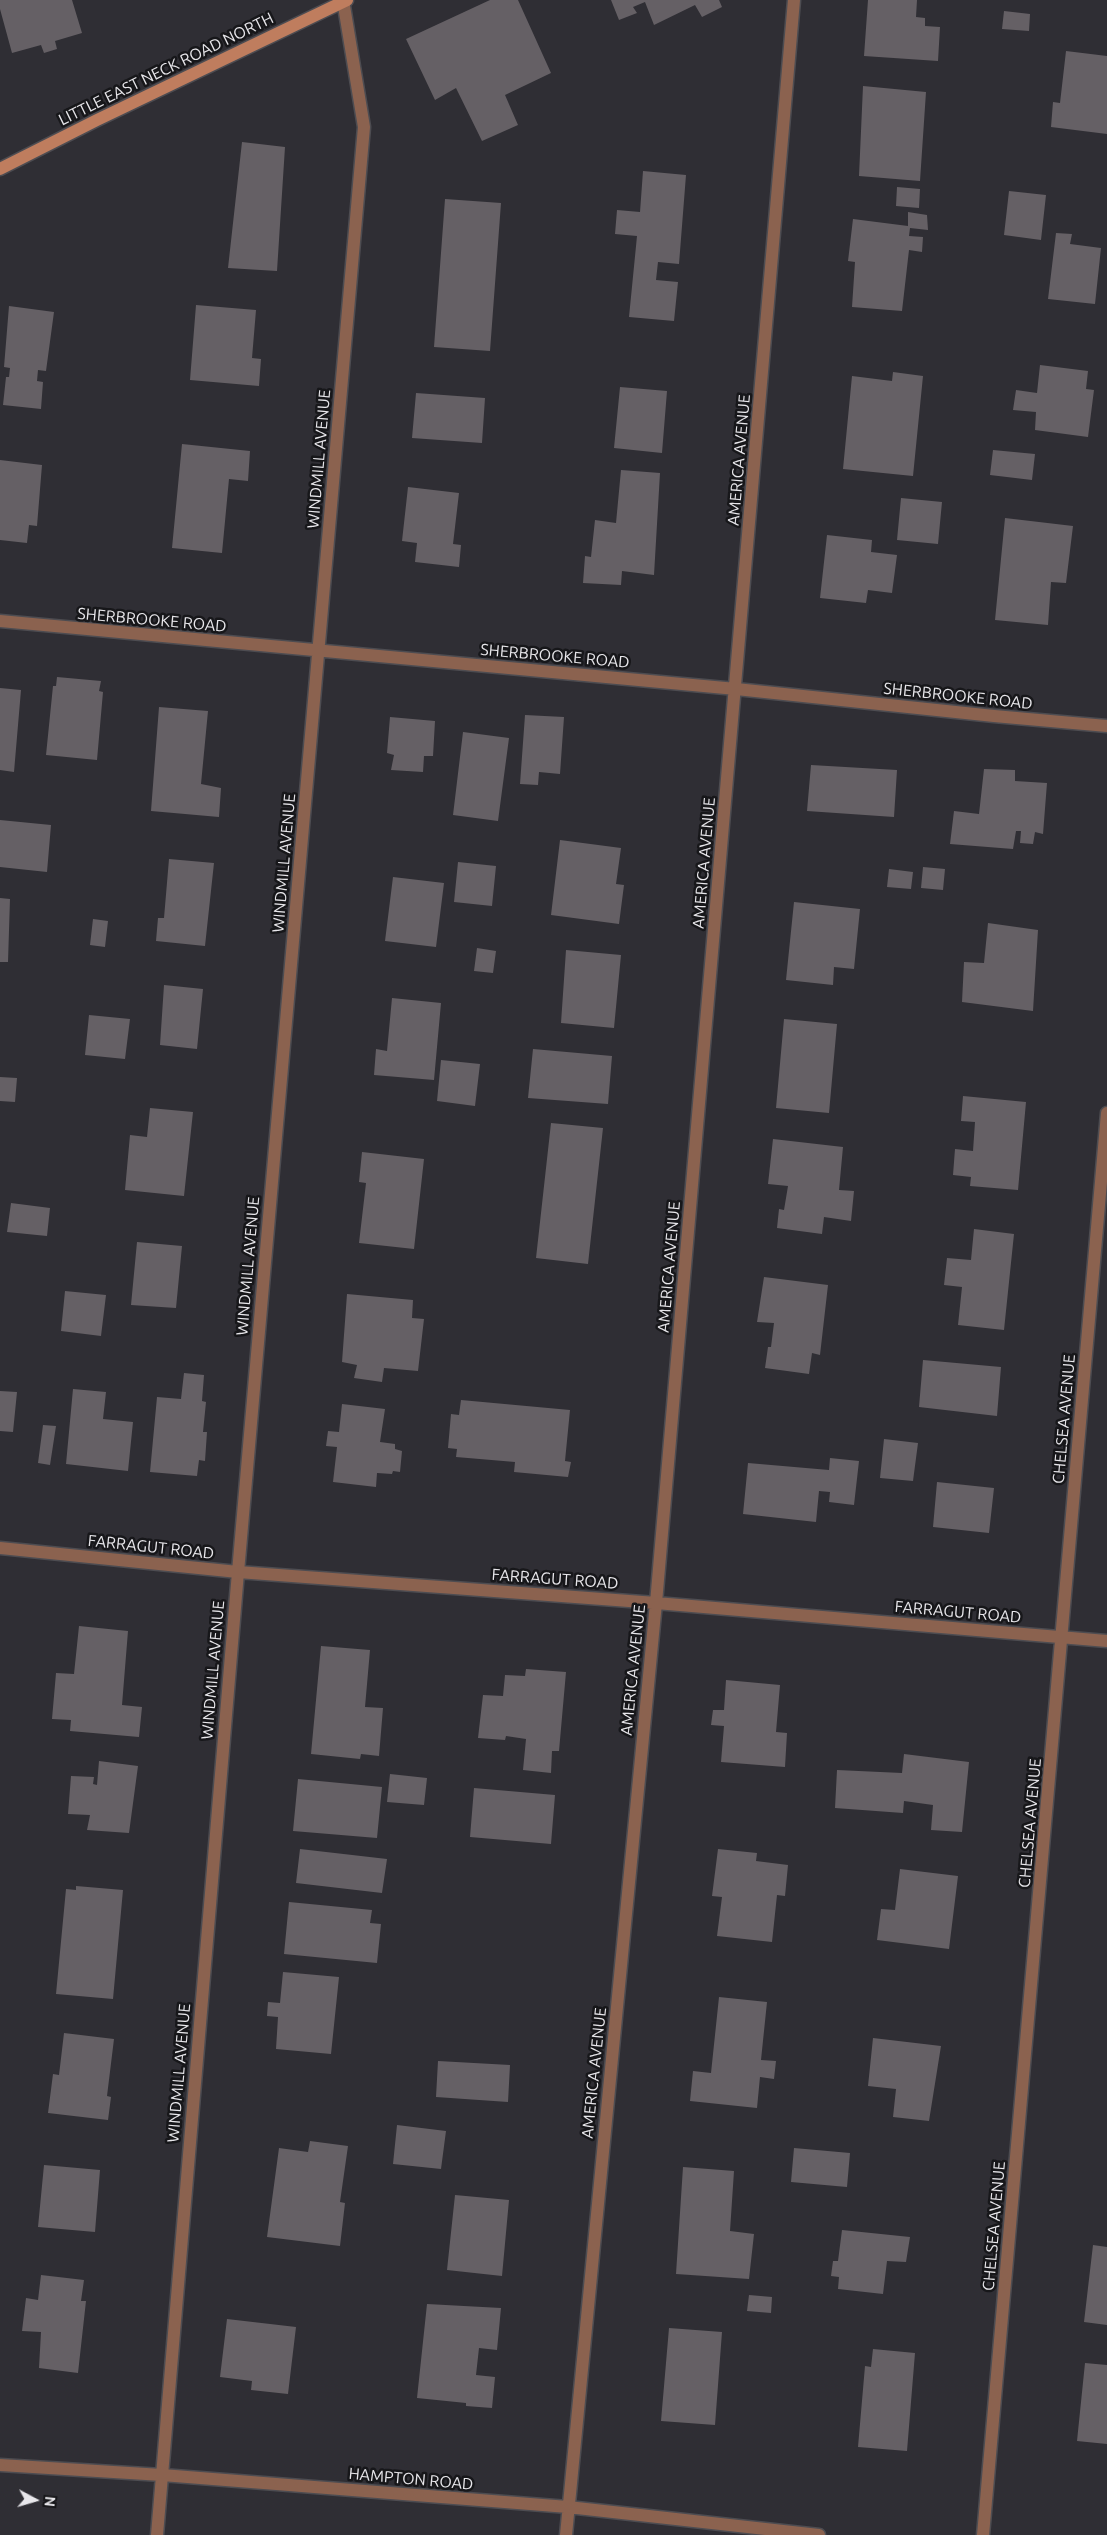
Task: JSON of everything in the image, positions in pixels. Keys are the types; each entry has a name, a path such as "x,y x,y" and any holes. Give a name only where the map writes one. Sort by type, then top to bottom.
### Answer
{"main road":[{"name":"LITTLE EAST NECK ROAD NORTH","path":"0,169 344,0"}],"street":[{"name":"WINDMILL AVENUE","path":"157,2535 238,1572 364,128 344,0"},
{"name":"AMERICA AVENUE","path":"566,2535 656,1603 794,0"},
{"name":"SHERBROOKE ROAD","path":"0,622 736,689 1107,726"},
{"name":"CHELSEA AVENUE","path":"983,2535 1107,1113"},
{"name":"FARRAGUT ROAD","path":"0,1548 238,1572 656,1603 1107,1641"},
{"name":"HAMPTON ROAD","path":"0,2465 162,2475 568,2507 820,2535"}],"building":[{"path":"0,0 72,0 82,33 55,41 57,49 44,53 41,45 12,53 0,9"},
{"path":"490,0 518,0 551,73 505,95 518,125 482,141 456,88 435,100 406,39"},
{"path":"611,0 719,0 722,7 702,17 695,5 654,25 645,2 633,7 637,13 619,20"},
{"path":"868,0 917,0 916,17 925,18 925,26 940,27 938,61 864,56"},
{"path":"1004,11 1030,14 1029,31 1002,29"},
{"path":"1066,51 1107,56 1107,134 1051,127 1053,102 1060,103"},
{"path":"863,86 926,92 920,181 859,176"},
{"path":"242,142 285,147 277,271 228,268"},
{"path":"643,171 686,175 679,264 658,262 656,280 678,282 674,321 629,317 637,236 615,234 617,210 640,212"},
{"path":"897,187 920,189 919,208 896,206"},
{"path":"1009,191 1046,195 1041,240 1004,235"},
{"path":"445,199 501,203 490,351 434,347"},
{"path":"908,212 927,215 928,230 910,228 909,236 923,237 922,252 909,250 902,311 852,307 855,262 848,261 853,219 908,226"},
{"path":"1056,233 1072,234 1070,244 1101,248 1095,304 1048,299"},
{"path":"196,305 256,310 252,358 261,359 259,386 190,380"},
{"path":"9,306 54,312 46,371 38,370 37,381 43,382 41,409 3,405 6,377 9,377 10,368 4,367"},
{"path":"1040,365 1088,371 1086,389 1094,390 1088,437 1035,430 1036,412 1013,410 1016,390 1037,393"},
{"path":"893,372 923,376 913,476 843,469 852,376 892,381"},
{"path":"620,387 667,391 662,453 614,448"},
{"path":"416,393 485,398 482,443 412,438"},
{"path":"182,444 250,451 248,481 229,479 222,553 172,548"},
{"path":"993,450 1035,454 1032,480 990,475"},
{"path":"0,460 42,465 37,526 29,525 27,543 0,540"},
{"path":"621,470 660,473 654,575 622,571 621,585 583,583 585,556 591,557 595,520 616,523"},
{"path":"408,487 459,493 453,544 461,545 459,567 415,562 417,543 402,541"},
{"path":"901,498 942,502 938,544 897,540"},
{"path":"1005,518 1073,526 1066,583 1051,582 1048,625 995,620"},
{"path":"827,535 872,540 871,552 897,555 892,593 868,590 866,603 820,598"},
{"path":"57,677 101,681 99,691 103,692 97,760 46,755 53,686 56,686"},
{"path":"0,688 21,690 14,772 0,770"},
{"path":"159,707 208,711 201,784 221,788 219,817 151,811"},
{"path":"525,715 564,717 560,774 539,772 538,785 520,784"},
{"path":"390,717 435,721 433,756 424,756 423,772 391,770 394,755 387,753"},
{"path":"463,732 509,738 498,821 453,815"},
{"path":"811,765 897,770 894,817 807,811"},
{"path":"984,769 1015,770 1015,781 1047,783 1043,834 1035,832 1033,844 1020,843 1021,831 1016,831 1013,849 950,844 954,811 979,814"},
{"path":"0,820 51,825 47,872 0,867"},
{"path":"560,840 621,848 616,884 624,885 619,924 551,915"},
{"path":"169,859 214,863 205,946 156,941 158,918 164,918"},
{"path":"458,862 496,866 492,906 454,902"},
{"path":"923,867 945,869 943,890 921,888"},
{"path":"889,869 913,872 911,889 887,887"},
{"path":"393,877 444,883 436,947 385,941"},
{"path":"0,898 10,899 8,962 0,962"},
{"path":"794,902 860,909 854,969 834,967 833,985 786,980"},
{"path":"93,919 108,921 105,947 90,945"},
{"path":"988,923 1038,930 1033,1011 962,1002 964,962 984,963"},
{"path":"477,948 496,951 493,973 474,971"},
{"path":"566,950 621,955 614,1028 561,1023"},
{"path":"164,985 203,989 197,1049 160,1045"},
{"path":"392,998 441,1003 434,1080 374,1075 376,1049 387,1051"},
{"path":"89,1015 130,1019 125,1059 85,1055"},
{"path":"784,1019 837,1024 829,1113 776,1108"},
{"path":"533,1049 612,1056 608,1104 528,1098"},
{"path":"441,1060 480,1064 475,1106 437,1101"},
{"path":"0,1077 17,1078 15,1102 0,1101"},
{"path":"963,1096 1026,1102 1018,1190 970,1186 971,1177 953,1175 955,1149 973,1151 975,1122 961,1121"},
{"path":"150,1108 193,1112 184,1196 125,1190 130,1135 147,1137"},
{"path":"551,1123 603,1128 588,1264 536,1258"},
{"path":"773,1139 843,1147 839,1190 854,1191 851,1221 824,1217 822,1234 777,1228 779,1209 784,1210 788,1186 768,1184"},
{"path":"362,1152 424,1159 414,1249 359,1243 366,1183 359,1182"},
{"path":"11,1203 50,1208 47,1236 7,1232"},
{"path":"974,1229 1014,1234 1004,1330 958,1325 962,1287 944,1285 947,1258 971,1260"},
{"path":"137,1242 182,1246 176,1308 131,1305"},
{"path":"764,1277 828,1285 820,1355 812,1353 809,1374 765,1368 768,1347 771,1347 774,1323 757,1322"},
{"path":"65,1291 106,1295 101,1336 61,1331"},
{"path":"347,1294 413,1300 412,1318 424,1319 418,1371 384,1368 382,1382 354,1378 357,1365 342,1362"},
{"path":"923,1360 1001,1367 997,1416 919,1407"},
{"path":"184,1373 204,1375 202,1401 206,1402 203,1432 207,1432 205,1461 199,1460 197,1476 150,1472 157,1397 181,1399"},
{"path":"73,1389 106,1392 103,1419 133,1422 128,1471 66,1464"},
{"path":"0,1391 17,1392 13,1432 0,1431"},
{"path":"461,1400 570,1410 565,1461 571,1462 568,1477 514,1472 515,1462 456,1457 457,1449 448,1448 451,1414 459,1415"},
{"path":"342,1404 385,1409 380,1442 395,1444 395,1449 402,1451 400,1472 393,1471 392,1474 377,1473 376,1487 333,1482 337,1447 326,1446 328,1431 339,1432"},
{"path":"43,1425 56,1426 50,1465 38,1463"},
{"path":"884,1439 918,1443 913,1481 880,1478"},
{"path":"830,1458 859,1461 854,1505 829,1502 830,1492 819,1491 816,1522 743,1514 748,1463 829,1470"},
{"path":"937,1482 994,1488 989,1533 933,1527"},
{"path":"79,1626 128,1631 122,1705 142,1707 139,1737 70,1731 71,1720 52,1719 56,1673 74,1674"},
{"path":"321,1646 370,1650 365,1707 383,1708 379,1756 361,1754 360,1759 311,1754"},
{"path":"526,1669 566,1672 559,1751 552,1751 551,1773 523,1770 526,1739 506,1736 505,1740 478,1738 483,1695 503,1696 505,1675 525,1676"},
{"path":"726,1680 780,1685 776,1732 787,1733 785,1767 721,1762 724,1726 711,1725 713,1710 724,1710"},
{"path":"904,1754 969,1762 962,1832 931,1830 933,1805 904,1801 903,1813 835,1808 837,1770 902,1773"},
{"path":"99,1761 138,1766 129,1833 87,1830 90,1815 68,1814 71,1776 94,1777 93,1784 97,1785"},
{"path":"390,1774 427,1778 424,1805 387,1802"},
{"path":"298,1779 382,1787 377,1838 293,1831"},
{"path":"474,1788 555,1795 551,1844 470,1837"},
{"path":"300,1849 387,1859 382,1893 296,1883"},
{"path":"718,1849 757,1853 756,1861 788,1865 785,1896 777,1895 772,1942 717,1936 722,1897 712,1896"},
{"path":"900,1869 958,1876 949,1949 877,1940 881,1909 895,1910"},
{"path":"76,1886 123,1890 113,1999 56,1994 66,1889 76,1890"},
{"path":"289,1902 372,1910 370,1923 381,1924 377,1963 284,1954"},
{"path":"283,1972 339,1977 331,2054 276,2049 278,2017 267,2016 268,2002 280,2003"},
{"path":"719,1997 767,2002 761,2060 776,2061 774,2079 760,2077 757,2108 690,2101 693,2071 711,2073"},
{"path":"64,2033 114,2039 107,2096 111,2097 108,2120 48,2113 53,2074 59,2075"},
{"path":"873,2038 941,2046 929,2121 893,2117 896,2089 868,2086"},
{"path":"438,2061 510,2065 508,2102 436,2097"},
{"path":"397,2125 446,2131 441,2169 393,2164"},
{"path":"310,2141 348,2146 340,2202 345,2203 340,2246 267,2237 279,2148 308,2152"},
{"path":"794,2148 850,2153 847,2187 791,2182"},
{"path":"44,2165 100,2170 95,2232 38,2227"},
{"path":"683,2167 734,2171 730,2231 754,2234 749,2279 676,2274"},
{"path":"455,2195 509,2200 502,2276 447,2270"},
{"path":"842,2230 910,2237 906,2262 887,2261 883,2294 838,2289 839,2277 831,2276 833,2261 838,2261"},
{"path":"1093,2245 1107,2247 1107,2325 1084,2322"},
{"path":"41,2275 84,2280 81,2301 86,2301 78,2373 39,2368 41,2332 22,2331 26,2298 38,2300"},
{"path":"749,2295 772,2297 771,2313 747,2311"},
{"path":"427,2304 501,2308 497,2350 479,2348 476,2375 495,2377 492,2408 466,2406 466,2403 417,2398"},
{"path":"227,2319 296,2327 288,2394 251,2390 252,2381 220,2377"},
{"path":"669,2328 722,2332 715,2425 661,2421"},
{"path":"873,2349 915,2353 907,2451 858,2447 865,2366 871,2367"},
{"path":"1085,2363 1107,2365 1107,2444 1077,2441"}]}
